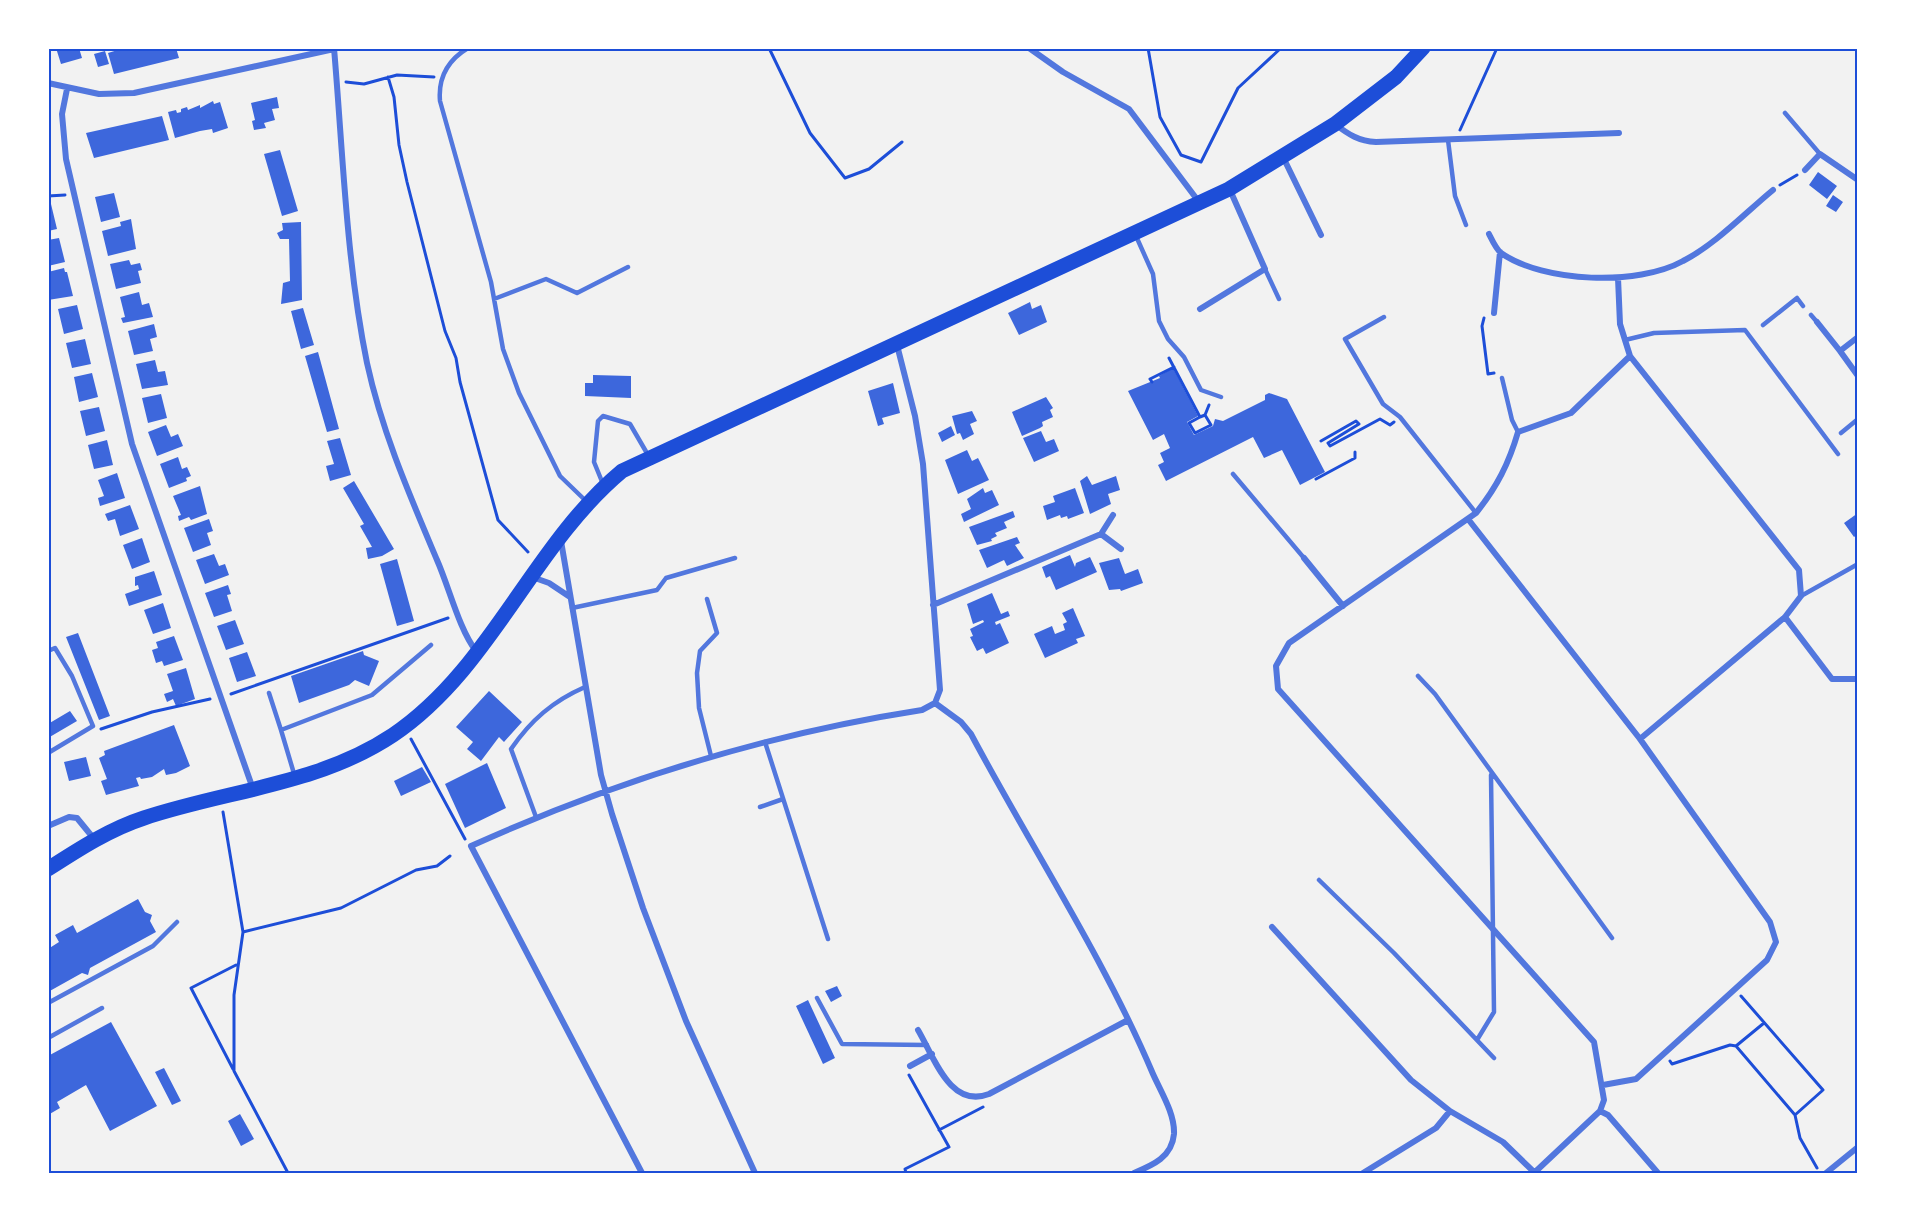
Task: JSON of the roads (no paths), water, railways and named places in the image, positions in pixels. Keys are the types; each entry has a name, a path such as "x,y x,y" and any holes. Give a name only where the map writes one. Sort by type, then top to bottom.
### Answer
{"main road":[{"path":"48,868 95,840 162,812 296,779 355,757 404,727 437,698 476,651 560,538 588,504 622,471 1229,189 1335,124 1396,77 1424,48"}],"street":[{"path":"1029,48 1063,72 1129,109 1200,203"},
{"path":"48,83 67,89 99,94 134,93 334,49 351,262 368,365 404,482 468,640 476,651"},
{"path":"67,89 62,114 63,132 73,194 132,444 253,790"},
{"path":"1335,124 1349,135 1365,141 1619,133"},
{"path":"1805,170 1820,154 1858,180"},
{"path":"1283,157 1321,235"},
{"path":"1200,309 1266,269 1229,189"},
{"path":"1500,252 1566,276 1618,278 1665,269 1686,260 1773,190"},
{"path":"1489,234 1500,252 1494,313"},
{"path":"1618,278 1620,324 1630,356 1799,570 1801,596 1785,617 1640,740"},
{"path":"1816,322 1858,376"},
{"path":"1840,351 1858,337"},
{"path":"642,1173 471,846 536,817 711,756 765,742 922,710 935,703 940,690 923,464 915,416 897,345"},
{"path":"1272,927 1411,1080 1450,1111 1503,1142 1534,1173 1600,1112 1604,1100 1603,1085 1594,1042 1278,689 1276,666 1289,643 1476,513 1496,487 1509,462 1518,432 1571,413 1630,356"},
{"path":"933,605 1101,534 1113,515"},
{"path":"1468,519 1640,740 1770,922 1776,942 1767,960 1636,1079 1603,1085"},
{"path":"1101,534 1121,549"},
{"path":"560,538 585,687 606,791 643,908 679,1002 755,1173"},
{"path":"1304,558 1343,606"},
{"path":"531,577 549,583 570,597"},
{"path":"1785,617 1832,679 1858,679"},
{"path":"935,703 961,722 971,734 1128,1020 1171,1117 1174,1131 1171,1145 1163,1157 1134,1173"},
{"path":"48,826 65,819 77,818 95,840"},
{"path":"918,1030 948,1082 959,1094 974,1098 986,1096 1128,1020"},
{"path":"908,1067 932,1054"},
{"path":"1363,1173 1436,1128 1450,1111"},
{"path":"1600,1112 1608,1115 1658,1173"},
{"path":"1824,1173 1858,1147"}],"lane":[{"path":"468,48 458,54 441,78 439,90 444,118 494,299 503,349 532,424 560,476 588,504"},
{"path":"1785,113 1820,154"},
{"path":"1448,140 1455,196 1466,225"},
{"path":"1135,233 1151,267 1159,321 1168,339 1184,357 1201,390 1221,397"},
{"path":"494,299 546,279 578,293 628,267"},
{"path":"1266,269 1279,299"},
{"path":"1763,325 1797,298 1803,306"},
{"path":"1811,315 1816,322"},
{"path":"1384,317 1345,339 1383,404 1400,417 1476,513"},
{"path":"1625,340 1654,333 1745,330 1838,454"},
{"path":"1502,378 1512,420 1518,432"},
{"path":"604,487 594,462 598,421 603,416 630,424 649,457"},
{"path":"1841,433 1858,419"},
{"path":"1233,474 1304,558"},
{"path":"572,608 657,590 666,578 735,558"},
{"path":"1801,596 1858,564"},
{"path":"707,599 717,633 700,651 697,689 711,756"},
{"path":"281,730 372,695 431,645"},
{"path":"48,651 55,648 72,675 93,726 48,753"},
{"path":"1418,676 1435,694 1612,938"},
{"path":"536,817 511,749 523,731 558,698 585,687"},
{"path":"269,693 296,779"},
{"path":"765,742 828,939"},
{"path":"1477,1040 1494,1012 1491,773"},
{"path":"760,807 783,799"},
{"path":"1319,880 1394,953 1494,1058"},
{"path":"48,1003 153,946 177,922"},
{"path":"817,998 842,1044 927,1045"},
{"path":"48,1038 102,1008"}]}
